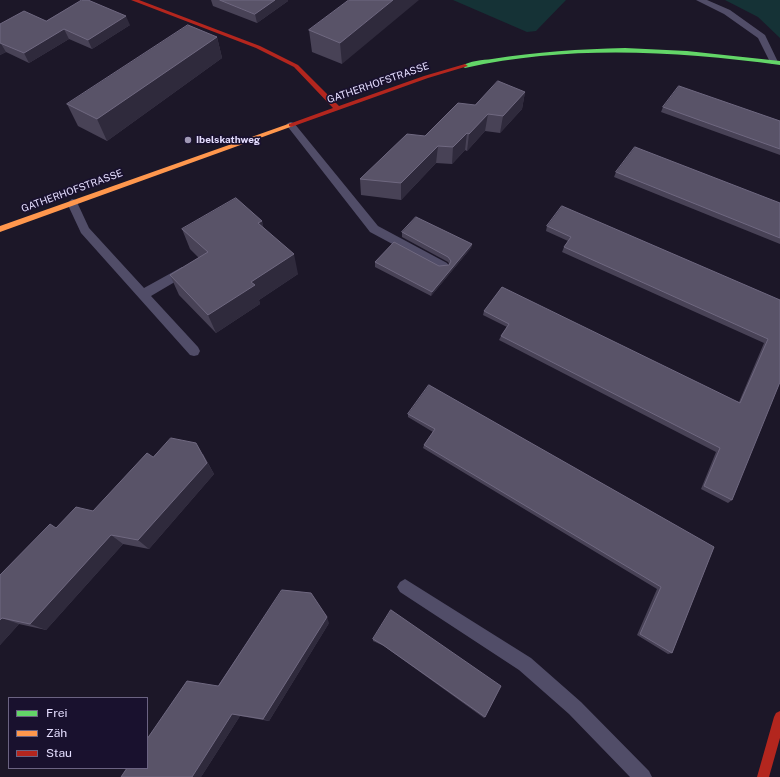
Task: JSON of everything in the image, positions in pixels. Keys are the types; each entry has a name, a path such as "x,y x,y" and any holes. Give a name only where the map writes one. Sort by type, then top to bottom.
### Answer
{"street":[{"path":"134,0 258,47 296,66 337,108"},
{"name":"GATHERHOFSTRASSE","path":"0,229 426,77 486,61 575,50 645,50 717,54 777,62"},
{"path":"763,777 780,717"}],"lane":[{"path":"700,0 722,10 762,37 777,62"},
{"path":"722,10 728,0"},
{"path":"291,125 374,230 443,266"},
{"path":"72,203 85,230 194,351"},
{"path":"144,294 192,266"},
{"path":"405,587 525,664 575,708 644,777"}],"green space":[{"path":"453,0 566,0 536,31 527,32"},
{"path":"725,0 780,0 780,38 758,17"}],"building":[{"path":"82,0 88,0 126,16 88,40 64,29 24,53 0,43 0,24 24,11 46,21"},
{"path":"220,0 275,0 255,14"},
{"path":"349,0 393,0 340,43 309,30"},
{"path":"188,25 217,37 97,119 67,104"},
{"path":"498,81 525,92 503,116 488,114 469,134 467,133 453,147 438,146 401,183 360,179 407,134 425,136 458,103 475,105"},
{"path":"679,86 780,121 780,149 663,107"},
{"path":"635,147 780,203 780,238 616,172"},
{"path":"236,198 262,221 258,223 294,254 251,282 255,285 208,315 170,275 208,252 182,229"},
{"path":"562,206 780,300 780,382 732,500 704,486 720,448 501,336 509,324 484,311 502,287 740,403 768,339 564,247 571,237 547,226"},
{"path":"416,217 472,244 432,292 375,262 394,242 439,266 449,265 451,261 448,257 402,232"},
{"path":"429,385 714,547 672,653 640,634 661,587 424,445 435,429 408,414"},
{"path":"171,438 196,443 207,463 138,540 111,535 30,624 2,618 0,620 0,575 50,524 56,528 76,507 93,511 147,453 153,457"},
{"path":"282,590 311,593 327,617 263,719 232,714 192,777 121,777 126,769 148,769 148,738 187,681 218,686"},
{"path":"391,610 501,686 485,717 373,639"}],"traffic: fast":[{"path":"465,66 531,55 594,50 656,51 718,55 780,63"}],"traffic: slow":[{"path":"0,229 291,125"}],"traffic: jam":[{"path":"134,0 258,47 296,66 337,108"},
{"path":"291,125 426,77 465,66"},
{"path":"763,777 780,717"}],"place":[{"name":"Ibelskathweg","path":"188,140"}]}
